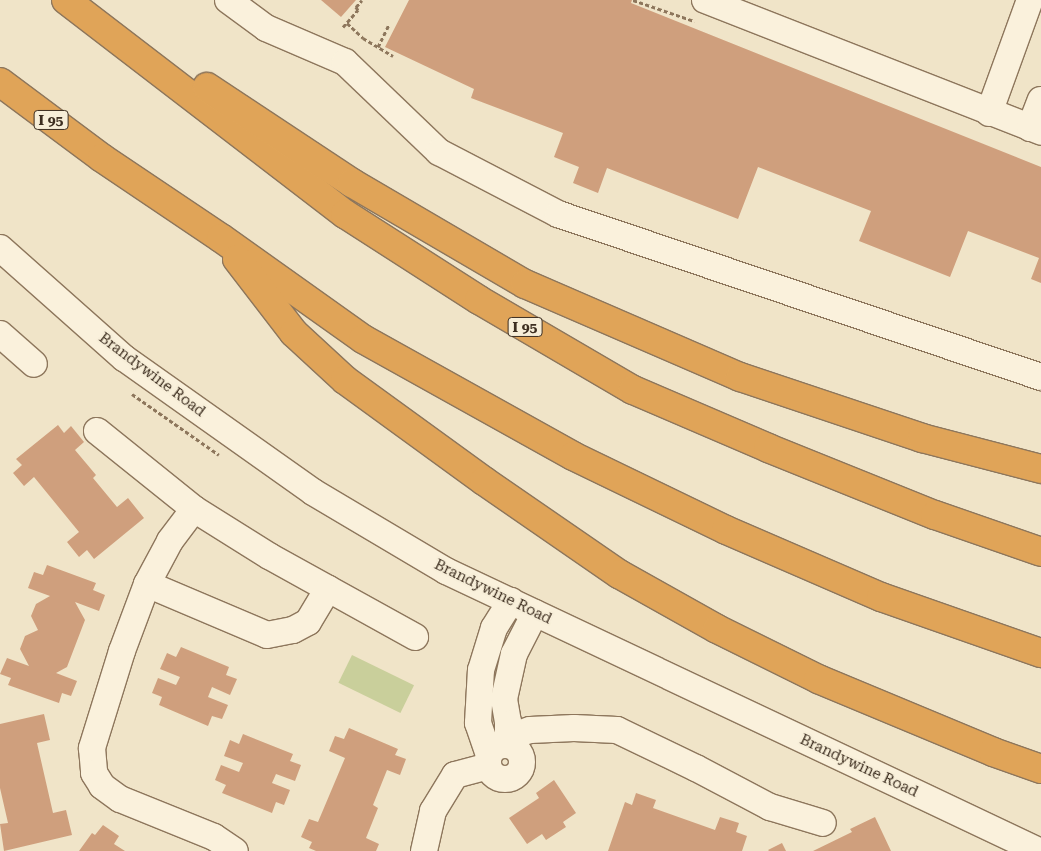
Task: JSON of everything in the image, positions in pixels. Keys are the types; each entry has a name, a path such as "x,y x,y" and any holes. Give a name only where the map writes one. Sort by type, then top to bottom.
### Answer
{"highway":[{"name":"I 95","path":"66,0 345,214 479,300 633,390 768,448 926,511 1041,552"},
{"path":"74,0 352,183 525,284 740,377 922,438 1041,469"},
{"name":"I 95","path":"0,82 102,158 364,338 573,456 726,530 881,597 1041,652"},
{"path":"221,238 294,333 345,380 484,481 619,574 717,629 818,679 993,752 1041,769"}],"street":[{"path":"228,0 266,28 345,62 439,152 558,214 1041,377"},
{"path":"704,0 1036,130 1041,100"},
{"path":"989,113 1030,0"},
{"name":"Brandywine Road","path":"0,248 124,358 313,492 446,571 1039,851"},
{"path":"0,334 34,364"},
{"path":"97,431 194,509 269,556 415,637"},
{"path":"194,509 170,541 147,584 122,651 92,748 94,773 102,786 120,799 214,837 235,851"},
{"path":"147,584 267,635 293,630 308,622 328,589"},
{"path":"495,755 478,723 481,670 494,628 510,601"},
{"path":"495,755 508,722 504,699 514,654 534,613"},
{"path":"424,851 433,811 455,775 495,755 521,733 530,730 574,728 616,730 696,768 770,807 823,823"}],"path":[{"path":"343,27 358,10 356,7 362,0"},
{"path":"347,23 363,38 393,56"},
{"path":"378,47 389,24"}],"green space":[{"path":"352,655 414,685 400,713 338,683"}],"building":[{"path":"321,0 356,0 341,17"},
{"path":"409,0 632,0 631,3 1041,167 1041,283 1031,279 1039,258 968,231 950,277 859,241 871,211 758,167 738,219 607,168 598,193 573,183 579,167 554,157 563,133 471,98 474,89 385,47"},
{"path":"58,425 64,433 71,426 84,442 75,450 96,475 93,478 117,507 128,498 144,518 94,559 87,550 79,557 67,542 79,532 34,477 24,486 13,473 22,465 16,459"},
{"path":"47,565 96,583 93,590 105,595 99,611 75,602 85,620 67,667 56,673 77,681 71,696 62,693 59,703 8,685 11,678 0,674 7,658 29,666 20,649 25,636 38,630 31,616 36,604 50,596 28,588 34,572 43,575"},
{"path":"181,647 229,667 226,675 237,679 230,695 212,687 208,697 228,705 222,719 212,716 208,726 159,705 162,697 152,693 158,678 176,685 180,677 160,669 167,653 176,657"},
{"path":"44,714 50,740 37,743 53,813 66,810 72,835 4,851 0,824 8,823 0,788 0,724"},
{"path":"349,728 398,749 395,755 406,759 400,775 387,770 373,805 378,808 366,838 379,844 376,851 316,851 309,848 312,842 301,837 309,819 318,822 345,758 329,751 335,736 344,739"},
{"path":"243,734 293,754 290,761 301,765 295,781 276,774 272,783 290,790 284,805 276,802 272,813 222,793 226,785 215,780 221,765 239,772 243,763 224,756 230,740 239,744"},
{"path":"554,780 576,813 563,822 566,827 546,840 542,834 527,844 509,818 539,798 536,793"},
{"path":"636,793 656,800 653,808 715,830 720,817 739,823 736,832 747,836 742,851 608,851 625,802 632,805"},
{"path":"875,817 891,851 813,851 852,832 850,829"},
{"path":"103,825 119,836 114,844 125,851 79,851 92,833 95,835"},
{"path":"782,843 786,851 768,850"}]}
